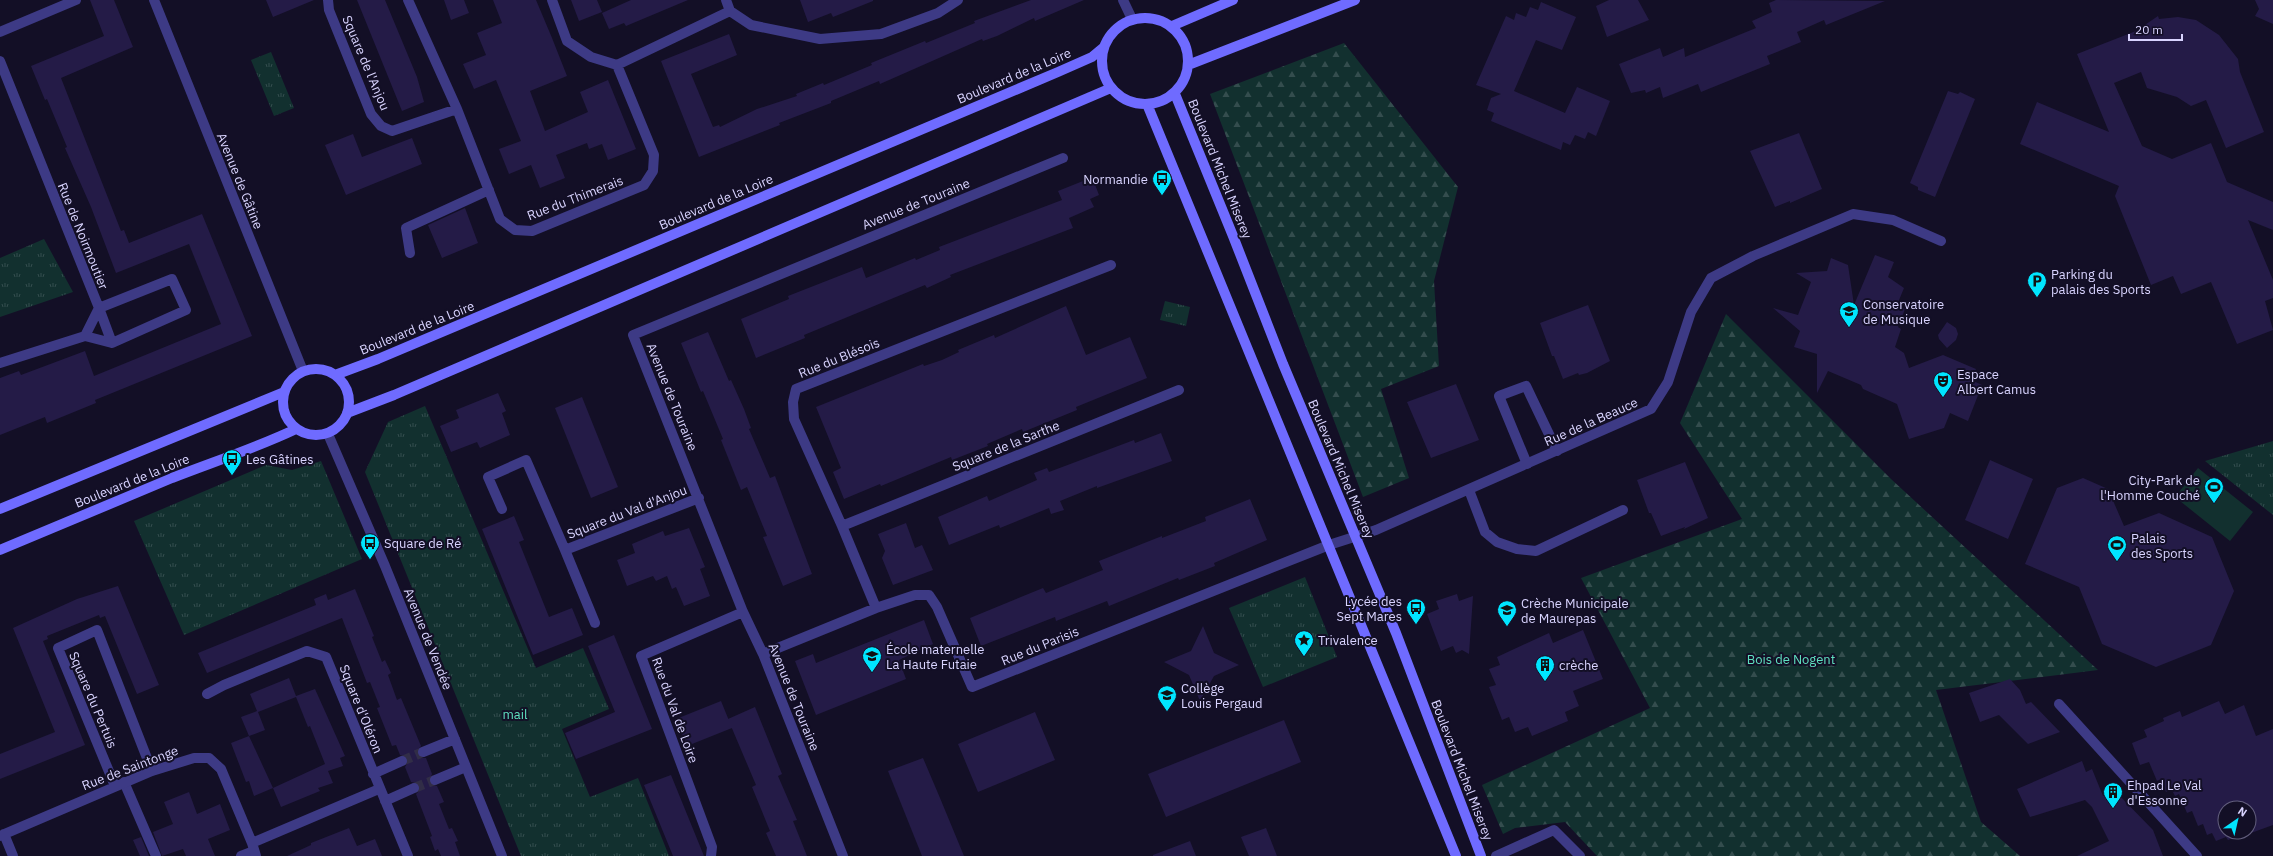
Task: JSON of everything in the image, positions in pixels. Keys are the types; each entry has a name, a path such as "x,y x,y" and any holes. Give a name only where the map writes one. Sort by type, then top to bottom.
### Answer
{"street":[{"path":"0,32 76,0"},
{"name":"Avenue de Gâtine","path":"154,0 303,371"},
{"name":"Square de l'Anjou","path":"328,0 329,10 371,114 381,126 392,131 457,109"},
{"name":"Rue du Thimerais","path":"408,0 457,109 500,219 515,230 532,231 644,186 653,171 654,155 617,65"},
{"path":"552,0 567,41 591,57 617,65 730,10"},
{"path":"726,0 730,10 751,25 820,39 882,34 938,12 958,0"},
{"path":"1123,0 1132,19"},
{"path":"1172,26 1233,0"},
{"path":"1188,65 1355,0"},
{"path":"1144,17 1156,19 1172,26 1184,41 1188,52 1186,76 1175,94 1161,101 1147,104 1133,103 1121,97 1111,88 1102,68 1104,47 1110,35 1120,25 1132,19 1144,17"},
{"name":"Boulevard de la Loire","path":"335,375 378,359 1058,72 1092,57 1104,47"},
{"name":"Rue de Noirmoutier","path":"0,61 99,308 85,336"},
{"path":"347,413 394,395 1111,88"},
{"name":"Boulevard Michel Miserey","path":"1175,94 1234,236 1286,371 1396,633 1481,856"},
{"path":"1147,104 1456,856"},
{"name":"Avenue de Touraine","path":"843,856 763,654 743,612 633,335 1063,158"},
{"path":"410,253 406,228 489,190"},
{"name":"Rue de la Beauce","path":"1356,537 1469,490 1651,409 1668,382 1691,312 1711,278 1753,256 1853,214 1893,220 1941,241"},
{"name":"Rue du Blésois","path":"876,608 842,526 794,419 793,402 796,389 1111,265"},
{"path":"0,363 85,336 112,343 186,310 172,279 99,308 112,343"},
{"path":"314,368 325,370 335,375 343,382 348,392 349,402 347,413 336,428 328,434 317,436 306,434 296,429 285,415 282,406 284,392 293,377 303,371 314,368"},
{"path":"1527,464 1499,396 1526,386 1557,451"},
{"name":"Square de la Sarthe","path":"842,526 1180,390"},
{"name":"Boulevard de la Loire","path":"0,509 284,392"},
{"name":"Boulevard de la Loire","path":"0,550 171,478 256,448 296,429"},
{"name":"Avenue de Vendée","path":"328,434 388,573 502,856"},
{"name":"Square du Val d'Anjou","path":"502,509 488,477 526,460 595,623"},
{"path":"1469,490 1486,532 1497,542 1517,549 1536,551 1624,510"},
{"name":"Square du Val d'Anjou","path":"565,550 699,498"},
{"name":"Rue du Parisis","path":"763,654 876,608 915,595 929,595 937,607 972,687 1329,545 1356,537"},
{"name":"Rue du Val de Loire","path":"711,856 712,847 641,656 743,612"},
{"name":"Square du Pertuis","path":"120,784 58,648 97,630 152,771"},
{"name":"Square d'Oléron","path":"207,694 224,685 307,652 326,657 379,789 408,856"},
{"path":"2059,704 2197,856"},
{"path":"423,752 455,739"},
{"name":"Rue de Saintonge","path":"2,835 152,771 194,758 209,758 221,769 254,850"},
{"path":"373,774 402,761"},
{"path":"435,780 466,767"},
{"path":"120,784 156,856"},
{"path":"385,801 414,788"},
{"path":"241,856 379,789"},
{"path":"1496,856 1554,830 1580,856"},
{"path":"2,835 13,856"}],"green space":[{"path":"1344,43 1458,187 1434,281 1439,366 1381,389 1409,478 1363,497 1210,94"},
{"path":"271,52 294,108 274,116 251,60"},
{"path":"44,239 73,292 0,317 0,258"},
{"path":"1165,301 1190,307 1186,326 1160,320"},
{"name":"Bois de Nogent","path":"1726,314 1891,479 2098,670 1936,690 1981,822 2020,856 1597,856 1565,822 1515,828 1503,834 1482,785 1650,708 1581,578 1742,519 1680,423"},
{"name":"mail","path":"425,406 536,668 583,648 609,709 562,729 590,797 638,778 669,856 521,856 365,472 388,422"},
{"path":"2273,441 2273,515 2205,461"},
{"path":"321,461 362,559 184,635 134,521 266,465 292,470"},
{"name":"City-Park de l'Homme Couché","path":"2198,468 2253,512 2230,541 2175,497"},
{"path":"1305,577 1337,657 1263,687 1229,608"}],"building":[{"path":"90,0 114,0 133,47 61,78 121,231 124,230 129,243 202,214 252,336 95,400 96,403 47,423 45,417 0,435 0,378 19,371 21,375 85,351 94,376 221,324 189,244 116,273 91,207 65,148 67,147 47,99 45,100 31,66 104,36"},
{"path":"266,0 314,0 273,17"},
{"path":"357,0 385,0 417,77 424,102 402,111"},
{"path":"444,0 464,0 469,13 451,20"},
{"path":"493,0 536,0 552,38 567,76 530,91 545,131 588,112 580,92 608,80 636,149 608,160 602,144 589,149 587,143 556,155 565,178 540,188 531,165 509,174 499,149 521,141 496,80 474,89 463,64 486,55 477,33 502,23"},
{"path":"571,0 597,0 602,12 579,21"},
{"path":"631,0 688,0 626,26 624,23 609,29 602,13"},
{"path":"800,0 873,1 833,17 831,13 808,22"},
{"path":"1031,0 1084,0 1035,21 1034,18 997,36 983,41 982,39 880,84 879,81 831,101 831,103 779,123 780,125 699,157 661,61 729,34 737,55 691,74 713,127 719,125 720,127 757,109 797,96 796,94 823,83 824,85 872,65 871,63 925,41 926,43 975,23 974,21"},
{"path":"1609,0 1638,0 1649,20 1607,37 1596,6"},
{"path":"1776,0 1885,1 1826,25 1824,20 1797,32 1801,42 1767,56 1770,64 1701,92 1698,84 1663,98 1660,87 1646,93 1645,90 1631,93 1619,64 1660,48 1663,57 1684,48 1685,57 1756,28 1752,21 1772,12 1769,3"},
{"path":"2255,0 2273,0 2273,24 2255,16 2259,9"},
{"path":"1541,2 1576,17 1562,50 1536,40 1514,91 1565,113 1577,87 1610,101 1596,136 1588,132 1585,139 1575,135 1570,145 1563,142 1561,150 1491,121 1494,113 1487,110 1491,98 1501,94 1476,85 1506,16 1514,20 1516,13 1526,17 1530,7 1538,10"},
{"path":"2158,16 2159,19 2178,17 2196,20 2219,35 2238,59 2240,72 2264,132 2226,148 2206,100 2191,106 2177,97 2147,88 2141,72 2114,83 2142,146 2172,159 2211,143 2227,182 2273,202 2273,230 2248,220 2273,280 2273,298 2265,301 2273,330 2237,344 2211,282 2181,294 2173,276 2151,285 2115,196 2119,186 2020,144 2037,102 2109,132 2077,54 2136,31"},
{"path":"1948,91 1958,94 1960,92 1975,99 1935,197 1918,190 1918,187 1910,183"},
{"path":"1799,133 1822,189 1790,203 1790,201 1775,207 1750,151"},
{"path":"353,134 362,157 412,138 422,164 346,195 325,145"},
{"path":"1083,181 1085,186 1094,182 1099,195 1090,199 1094,207 1069,218 1073,228 950,275 951,277 927,288 925,285 804,335 805,338 756,358 741,319 789,299 788,296 862,267 866,278 915,258 916,260 940,250 939,247 1062,200 1058,191"},
{"path":"465,208 478,243 442,258 428,225"},
{"name":"Conservatoire de Musique","path":"1875,255 1894,262 1888,277 1904,288 1897,305 1905,309 1898,327 1901,329 1895,347 1904,353 1909,368 1943,355 1976,369 1971,380 1982,385 1968,421 1950,413 1944,428 1909,439 1897,404 1863,389 1861,385 1828,371 1817,393 1817,354 1794,347 1800,331 1773,308 1798,315 1811,282 1796,273 1827,271 1831,258 1848,265 1854,305"},
{"path":"1588,305 1610,361 1587,373 1579,375 1578,373 1563,379 1554,356 1552,356 1540,323"},
{"path":"1066,306 1086,355 1130,337 1147,378 1076,407 1077,410 1023,432 1022,429 987,444 988,446 952,460 951,457 881,486 880,484 844,499 833,472 841,468 816,407 923,364 924,366 942,360 959,352 958,350 994,335 995,338"},
{"path":"1947,322 1956,328 1958,334 1956,340 1947,348 1939,339 1938,335"},
{"path":"708,332 729,381 731,380 744,409 751,428 749,429 770,478 775,476 812,574 783,586 763,537 767,536 747,487 741,490 721,440 723,439 703,391 701,392 681,343"},
{"path":"1456,384 1479,440 1431,458 1407,402"},
{"path":"498,393 506,411 502,413 510,435 480,448 477,442 451,452 440,426 459,418 456,410"},
{"path":"582,397 618,487 591,498 555,408"},
{"path":"1161,433 1172,461 1097,488 1097,486 1060,501 1064,510 1051,514 1049,508 1000,528 999,525 949,545 938,517 987,496 989,501 1037,480 1034,473 1047,468 1049,472 1134,440 1135,443"},
{"path":"1990,460 2033,479 2008,539 1965,520"},
{"path":"1685,462 1708,518 1684,529 1685,527 1661,536 1651,513 1649,513 1637,480"},
{"name":"Palais des Sports","path":"2083,478 2108,489 2124,526 2159,513 2212,537 2234,591 2211,645 2156,667 2102,644 2079,587 2025,564 2057,488"},
{"path":"1250,499 1267,540 1214,563 1215,566 1179,580 1178,578 1109,606 1107,601 1056,621 1055,617 981,646 970,618 1043,588 1046,593 1103,570 1099,561 1162,536 1162,538 1206,521 1205,517"},
{"path":"514,516 524,540 519,542 549,617 572,608 583,635 533,655 482,529"},
{"path":"906,523 915,548 922,545 933,570 893,585 882,558 885,551 878,534"},
{"path":"689,528 705,567 700,569 710,596 684,606 676,587 672,589 667,576 656,581 653,576 627,586 617,560 635,553 632,544 663,531 665,536"},
{"path":"118,586 159,685 137,694 105,616 100,618 99,615 47,636 48,639 43,641 85,745 0,779 0,754 55,732 13,628 77,599"},
{"path":"355,589 374,636 372,637 382,662 385,660 391,673 388,675 397,700 401,698 421,746 417,751 417,755 422,758 426,758 432,774 429,782 431,785 437,786 444,802 439,804 449,829 452,828 458,841 455,842 460,856 441,856 438,849 435,851 430,837 432,836 416,794 419,791 420,786 417,783 411,782 405,767 408,762 408,758 400,755 396,745 392,746 377,708 380,707 370,682 367,683 342,618 207,673 198,653 316,605 314,599 326,594 328,600"},
{"path":"1457,594 1459,601 1473,596 1469,654 1462,650 1456,653 1453,646 1441,651 1427,614 1439,609 1436,601"},
{"path":"924,620 933,644 899,660 906,679 816,715 795,661 813,654 816,663"},
{"path":"1203,626 1214,653 1239,665 1214,676 1200,701 1189,675 1164,662 1191,651"},
{"name":"crèche","path":"1583,630 1603,679 1573,691 1579,706 1565,712 1568,721 1532,736 1528,727 1515,732 1509,717 1502,720 1489,687 1496,685 1489,669 1500,665 1497,657 1549,633 1553,643"},
{"path":"614,635 652,729 576,759 565,733 615,712 588,646"},
{"path":"289,678 296,696 315,689 345,756 340,758 343,766 328,771 333,783 318,788 320,791 281,807 273,788 325,764 310,726 308,727 296,697 258,712 265,730 249,736 241,717 257,711 250,694"},
{"path":"2010,679 2020,690 2026,704 2031,702 2060,732 2028,744 1999,715 1980,722 1969,693"},
{"path":"721,701 732,728 687,746 676,719"},
{"path":"2219,701 2225,714 2244,705 2256,736 2273,729 2273,825 2257,831 2257,800 2217,800 2217,840 2218,840 2216,841 2212,833 2207,835 2203,824 2198,826 2192,811 2187,813 2179,794 2175,796 2172,790 2166,792 2161,779 2157,781 2149,762 2140,765 2132,743 2147,737 2144,730 2164,721 2163,718 2180,711 2182,717"},
{"path":"755,707 782,774 778,776 797,820 793,821 807,856 776,856 766,833 770,831 752,787 756,785 728,719"},
{"path":"1035,712 1055,760 978,792 958,744"},
{"path":"1284,720 1301,762 1166,817 1148,774"},
{"path":"249,736 273,788 254,796 249,781 246,782 231,743"},
{"path":"923,758 964,856 922,856 888,771"},
{"name":"Ehpad Le Val d'Essonne","path":"2082,761 2086,772 2092,769 2103,796 2115,791 2153,830 2163,856 2077,856 2109,841 2092,807 2085,800 2030,817 2017,789"},
{"path":"671,775 704,856 673,856 644,785"},
{"path":"189,792 197,814 220,804 230,830 208,839 215,856 186,856 183,849 162,856 153,832 173,824 164,802"},
{"path":"349,828 357,846 375,839 382,856 287,856 311,845 311,843"},
{"path":"1266,828 1277,856 1249,856 1241,837"},
{"path":"141,837 149,856 140,856 133,840"},
{"path":"1190,841 1196,856 1153,856 1153,855"}],"tunnel":[{"path":"402,761 423,752"},
{"path":"414,788 435,780"}],"place":[{"name":"Normandie","path":"1162,196"},
{"name":"Parking du palais des Sports","path":"2037,298"},
{"name":"Conservatoire de Musique","path":"1849,328"},
{"name":"Espace Albert Camus","path":"1943,398"},
{"name":"Les Gâtines","path":"232,476"},
{"name":"City-Park de l'Homme Couché","path":"2214,504"},
{"name":"Square de Ré","path":"370,560"},
{"name":"Palais des Sports","path":"2117,562"},
{"name":"Lycée des Sept Mares","path":"1416,625"},
{"name":"Crèche Municipale de Maurepas","path":"1507,627"},
{"name":"Trivalence","path":"1304,657"},
{"name":"École maternelle La Haute Futaie","path":"872,673"},
{"name":"crèche","path":"1545,682"},
{"name":"Collège Louis Pergaud","path":"1167,712"},
{"name":"Ehpad Le Val d'Essonne","path":"2113,809"}]}
